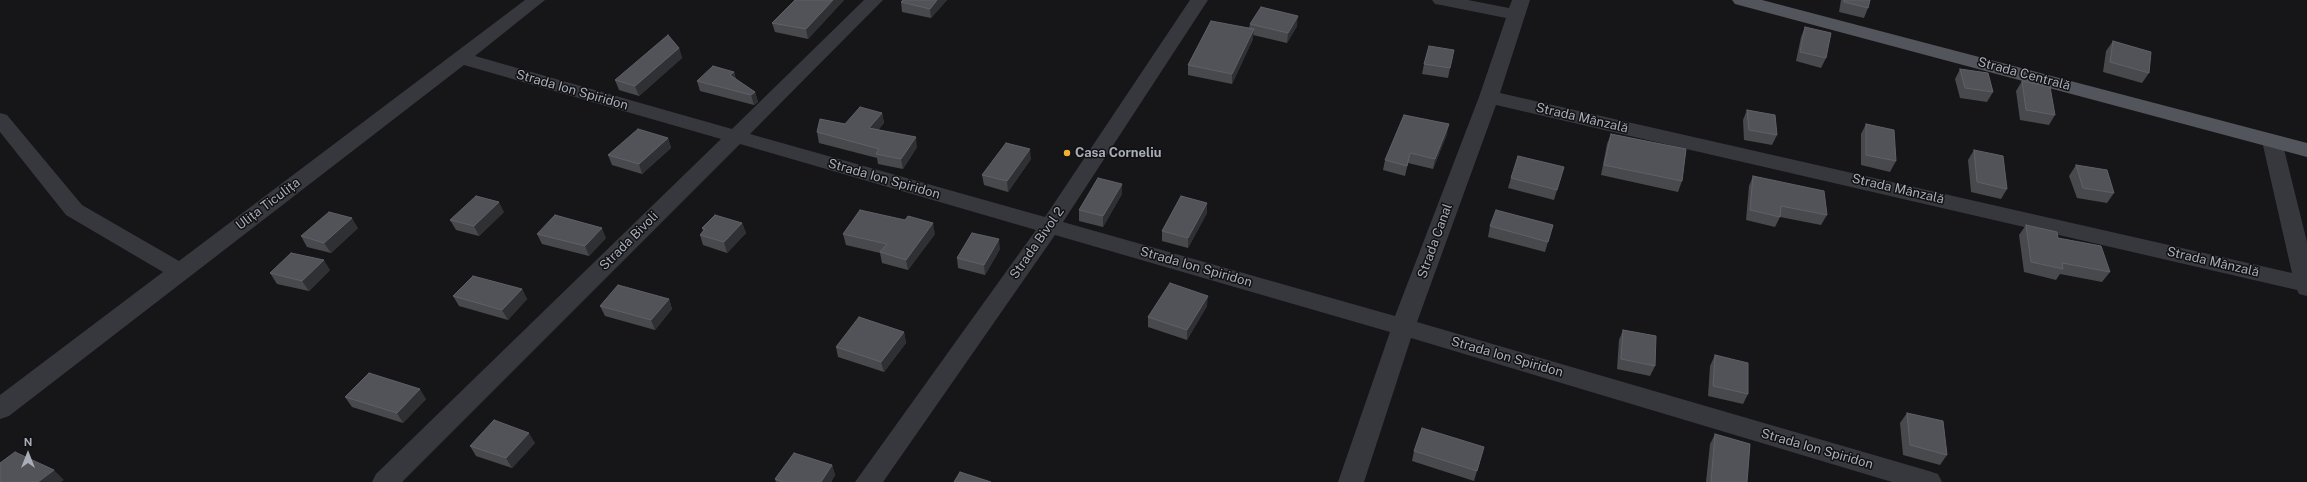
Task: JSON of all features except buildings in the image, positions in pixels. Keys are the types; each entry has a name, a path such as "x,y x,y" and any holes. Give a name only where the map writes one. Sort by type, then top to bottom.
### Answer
{"main road":[{"name":"Strada Centrală","path":"1741,0 2307,150"}],"street":[{"name":"Ulița Ticulița","path":"0,409 536,0"},
{"name":"Strada Bivoli","path":"385,482 874,0"},
{"name":"Strada Bivol 2","path":"868,482 1050,226 1199,0"},
{"path":"1441,0 1519,7"},
{"name":"Strada Canal","path":"1351,482 1403,327 1489,97 1519,7"},
{"name":"Strada Ion Spiridon","path":"461,58 1403,327 1929,482"},
{"name":"Strada Mânzală","path":"1489,97 2307,286"},
{"path":"0,119 74,210 180,272"},
{"path":"2272,141 2307,286"}],"place":[{"name":"Casa Corneliu","path":"1067,153"}]}
